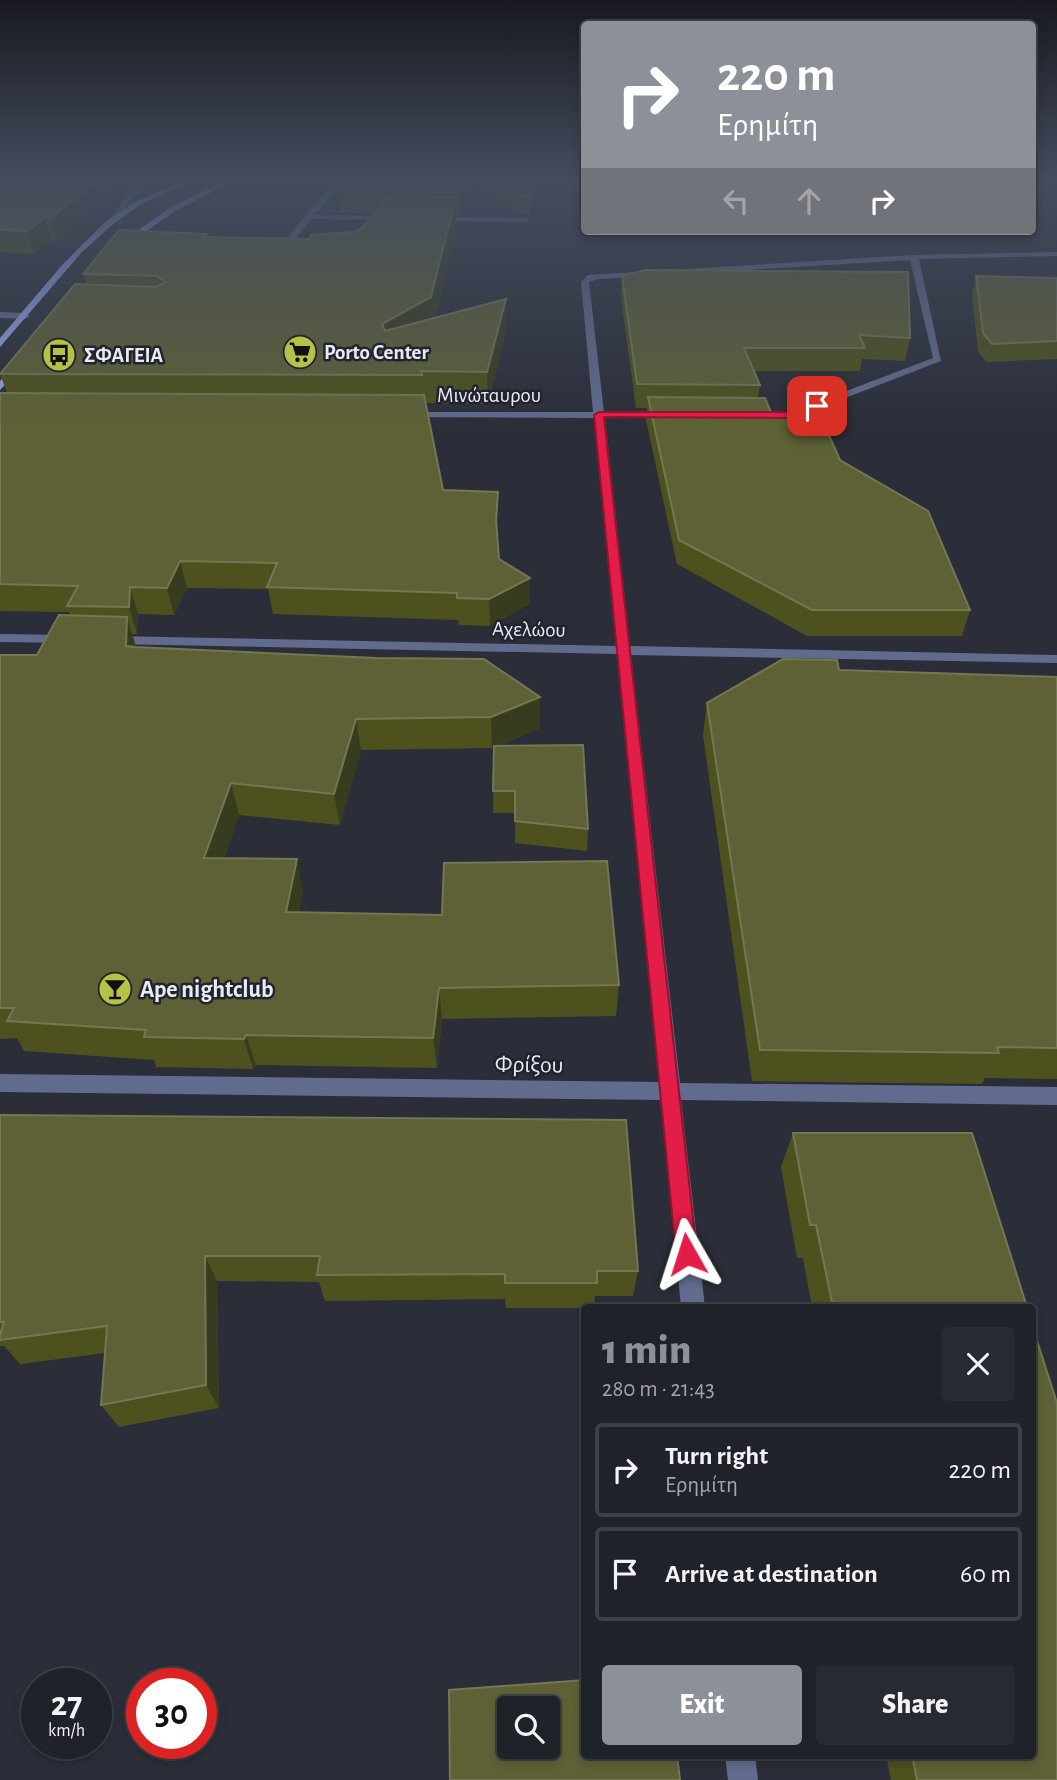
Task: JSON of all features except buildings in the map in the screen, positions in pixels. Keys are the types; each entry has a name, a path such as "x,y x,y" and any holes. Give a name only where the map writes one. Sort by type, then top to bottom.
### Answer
{"main road":[{"path":"0,344 70,263"},
{"path":"0,387 24,358"}],"street":[{"path":"693,1304 585,284 588,278 598,276 813,263"},
{"path":"737,415 792,415 938,359 915,263"},
{"path":"0,315 26,316"},
{"name":"Μινώταυρου","path":"395,414 682,415"},
{"name":"Αχελώου","path":"0,638 1057,659"},
{"name":"Φρίξου","path":"0,1083 1057,1096"},
{"path":"740,1759 743,1780"}],"place":[{"name":"Porto Center","path":"300,352"},
{"name":"ΣΦΑΓΕΙΑ","path":"59,355"},
{"name":"Ape nightclub","path":"115,989"}],"route":[{"path":"687,1254 599,415 792,415 817,406"}]}
